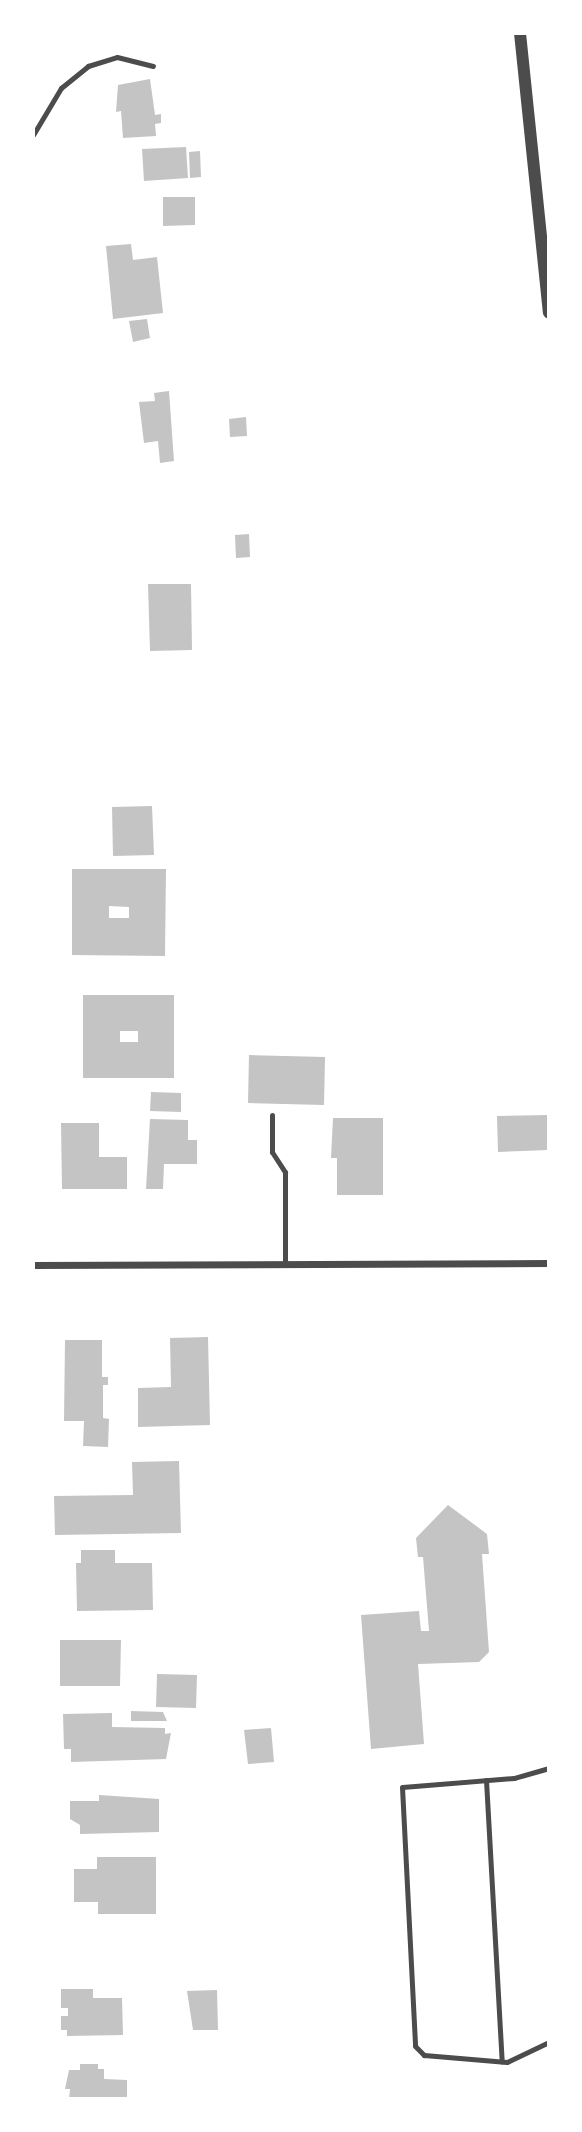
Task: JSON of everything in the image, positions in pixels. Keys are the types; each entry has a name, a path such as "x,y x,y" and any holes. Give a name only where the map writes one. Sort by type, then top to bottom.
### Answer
{"street":[{"path":"520,33 549,313"},
{"path":"33,1265 549,1263"}],"lane":[{"path":"33,135 61,88 88,66 117,57 153,66"},
{"path":"272,1115 272,1152 285,1172 285,1265"},
{"path":"549,1768 486,1780 402,1787 415,2046 424,2055 502,2062 549,2042"},
{"path":"486,1780 502,2062"}],"building":[{"path":"150,79 155,115 161,114 161,123 155,124 156,136 123,138 121,111 116,112 118,85"},
{"path":"186,147 188,178 144,181 142,149"},
{"path":"200,151 201,177 190,178 189,152"},
{"path":"163,197 195,197 195,225 163,226"},
{"path":"131,244 133,260 157,257 163,313 113,319 106,246"},
{"path":"147,319 150,338 133,342 129,321"},
{"path":"169,391 174,461 160,463 158,441 144,443 139,402 155,401 154,393"},
{"path":"246,417 247,436 230,437 229,419"},
{"path":"249,534 250,557 236,558 235,535"},
{"path":"148,584 191,584 192,650 150,651"},
{"path":"152,806 154,855 113,856 112,807"},
{"path":"72,869 166,869 165,956 72,955","holes":["109,906 129,907 129,918 109,918"]},
{"path":"83,995 174,995 174,1078 83,1078","holes":["120,1031 138,1031 138,1042 120,1042"]},
{"path":"249,1055 325,1057 324,1105 248,1103"},
{"path":"151,1092 181,1093 181,1112 150,1111"},
{"path":"549,1115 549,1150 498,1152 497,1116"},
{"path":"333,1118 383,1118 383,1195 337,1195 337,1158 331,1158"},
{"path":"150,1119 188,1120 188,1140 197,1140 197,1164 164,1164 163,1189 146,1189"},
{"path":"61,1123 99,1123 99,1157 127,1157 127,1189 62,1189"},
{"path":"208,1337 210,1425 138,1427 138,1388 171,1387 170,1338"},
{"path":"65,1340 102,1340 102,1377 108,1377 108,1385 103,1385 103,1418 109,1419 108,1447 83,1446 84,1421 64,1421"},
{"path":"179,1461 181,1533 55,1535 54,1496 133,1495 132,1462"},
{"path":"448,1505 487,1534 489,1554 482,1554 489,1652 479,1662 418,1664 424,1744 371,1749 361,1615 419,1611 421,1631 429,1631 423,1557 418,1557 416,1538"},
{"path":"81,1550 115,1550 115,1563 152,1563 153,1610 77,1611 76,1563 81,1563"},
{"path":"60,1640 121,1640 120,1686 60,1686"},
{"path":"157,1674 197,1675 196,1708 156,1707"},
{"path":"131,1711 163,1712 167,1721 131,1721"},
{"path":"112,1713 112,1727 165,1728 165,1734 171,1733 166,1759 71,1762 71,1749 64,1749 63,1714"},
{"path":"271,1728 274,1762 248,1764 244,1730"},
{"path":"99,1795 159,1799 159,1832 80,1834 80,1825 70,1819 70,1801 99,1801"},
{"path":"97,1857 156,1857 156,1914 98,1914 98,1902 74,1902 74,1869 97,1869"},
{"path":"61,1989 93,1989 93,1998 122,1998 123,2035 67,2036 67,2030 61,2030 61,2016 68,2016 68,2008 61,2008"},
{"path":"217,1990 218,2030 193,2030 187,1991"},
{"path":"80,2064 98,2064 98,2069 104,2069 104,2079 127,2080 127,2099 69,2099 70,2089 65,2089 69,2070 80,2070"}]}
